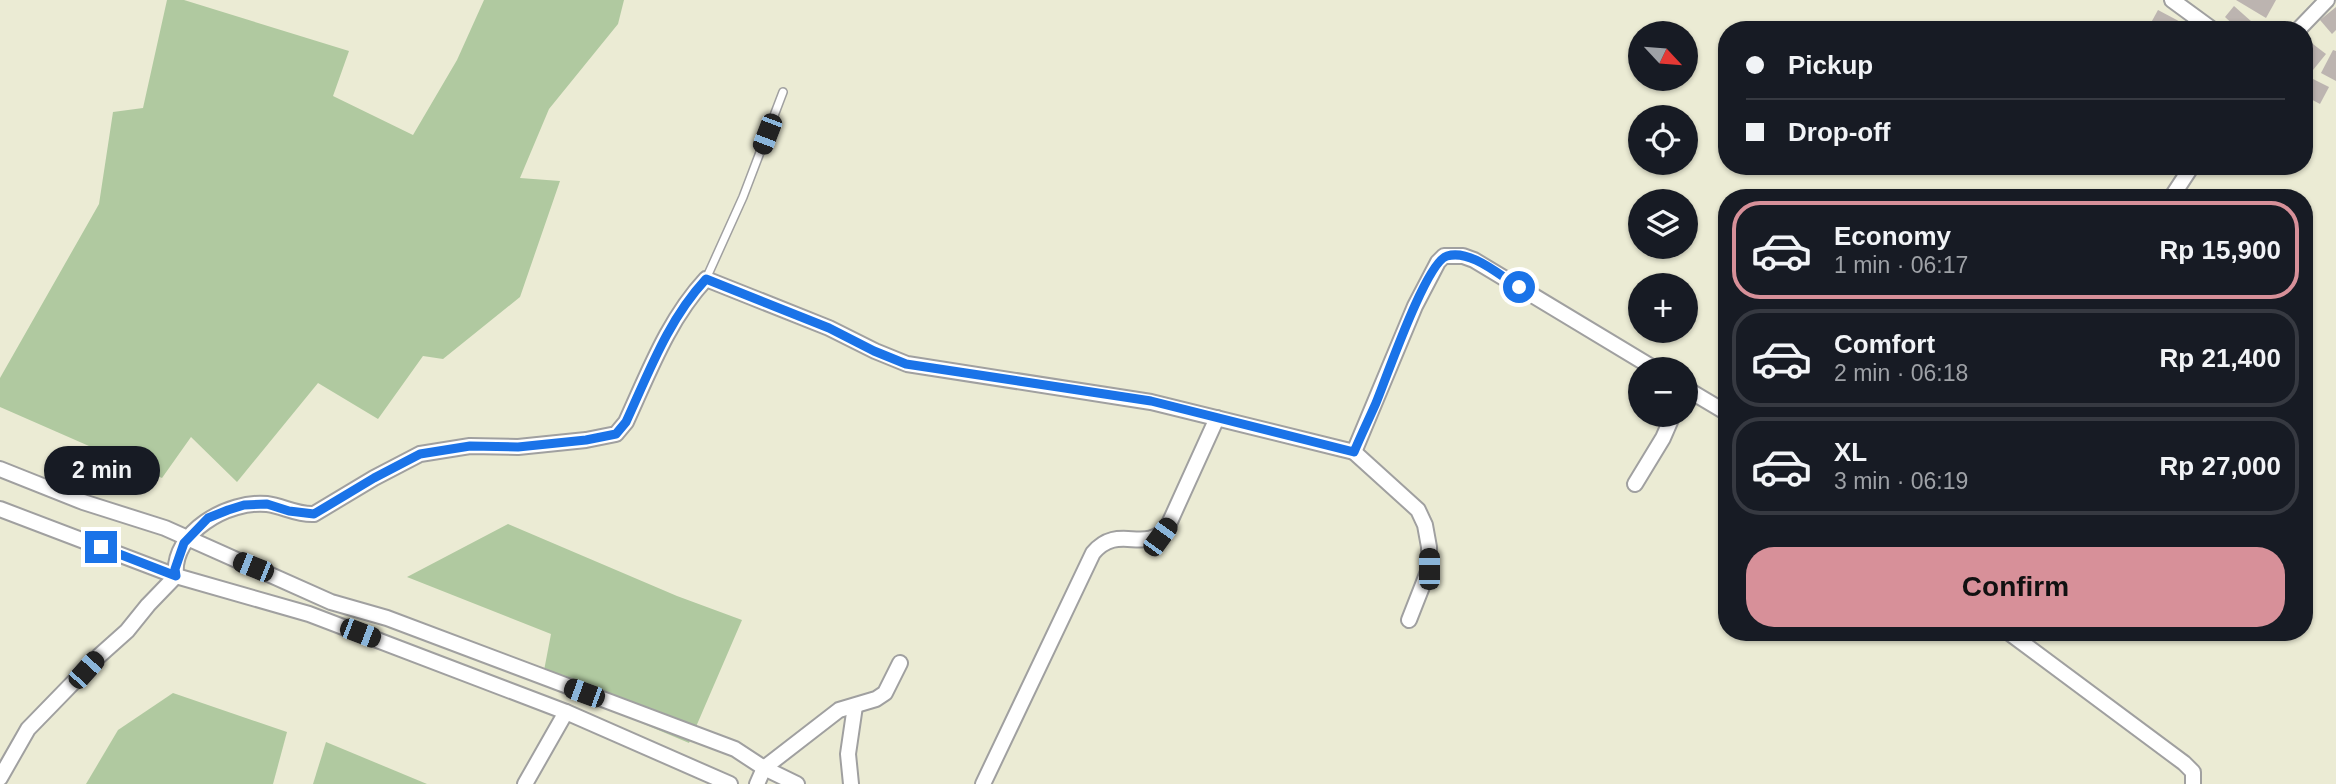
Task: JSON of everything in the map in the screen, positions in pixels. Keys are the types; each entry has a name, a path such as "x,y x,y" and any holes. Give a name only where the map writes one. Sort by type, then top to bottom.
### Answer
{"street":[{"path":"2172,0 2201,21"},
{"path":"2307,21 2327,0"},
{"path":"1354,452 1415,306 1438,262 1444,256 1463,256 1474,260 1635,357"},
{"path":"0,778 28,729 127,631 176,573 186,541 208,518 244,505 267,504 306,514 319,513 354,490 420,454 470,446 518,447 616,434 626,422 683,305 706,279 829,328 906,364 1151,401 1354,452 1418,510 1425,525 1429,569 1409,620"},
{"path":"1698,396 1718,408"},
{"path":"983,784 1093,553 1101,543 1118,538 1149,540 1160,537 1168,526 1217,418"},
{"path":"1635,484 1668,427"},
{"path":"0,469 83,502 164,528 186,541 331,602 387,618 735,749 764,768 797,784"},
{"path":"0,509 176,573 309,614 566,712 730,784"},
{"path":"2020,641 2184,763 2193,772 2193,784"},
{"path":"757,784 764,768 839,710 876,699 885,693 900,663"},
{"path":"851,784 848,754 855,706"},
{"path":"525,784 566,712"}],"lane":[{"path":"706,279 743,197 783,92"}],"green space":[{"path":"0,0 2336,0 2336,784 0,784"},
{"path":"167,0 184,0 349,51 333,96 413,135 457,60 484,0 624,0 618,24 549,109 520,178 560,181 520,297 443,359 423,356 378,419 318,383 237,482 191,437 162,478 0,407 0,378 99,204 113,112 143,108"},
{"path":"508,524 677,596 742,620 689,743 542,681 551,634 407,577"},
{"path":"173,693 287,732 273,784 86,784 118,730"},
{"path":"326,742 427,784 313,784"}],"building":[{"path":"2236,0 2276,0 2266,18"},
{"path":"2234,6 2251,21 2229,21 2225,17"},
{"path":"2336,7 2336,30 2332,34 2320,20"},
{"path":"2158,10 2179,21 2152,21"},
{"path":"2313,44 2326,54 2313,70"},
{"path":"2333,50 2336,51 2336,81 2321,73"},
{"path":"2313,79 2329,87 2320,104 2313,100"}],"route":[{"path":"101,547 176,576 175,569 184,543 208,518 228,510 244,505 267,504 289,511 314,514 420,454 470,446 518,447 616,434 626,422 683,305 706,279 829,328 906,364 1151,401 1354,452 1415,306 1438,262 1444,256 1463,256 1474,260 1519,287"}]}
